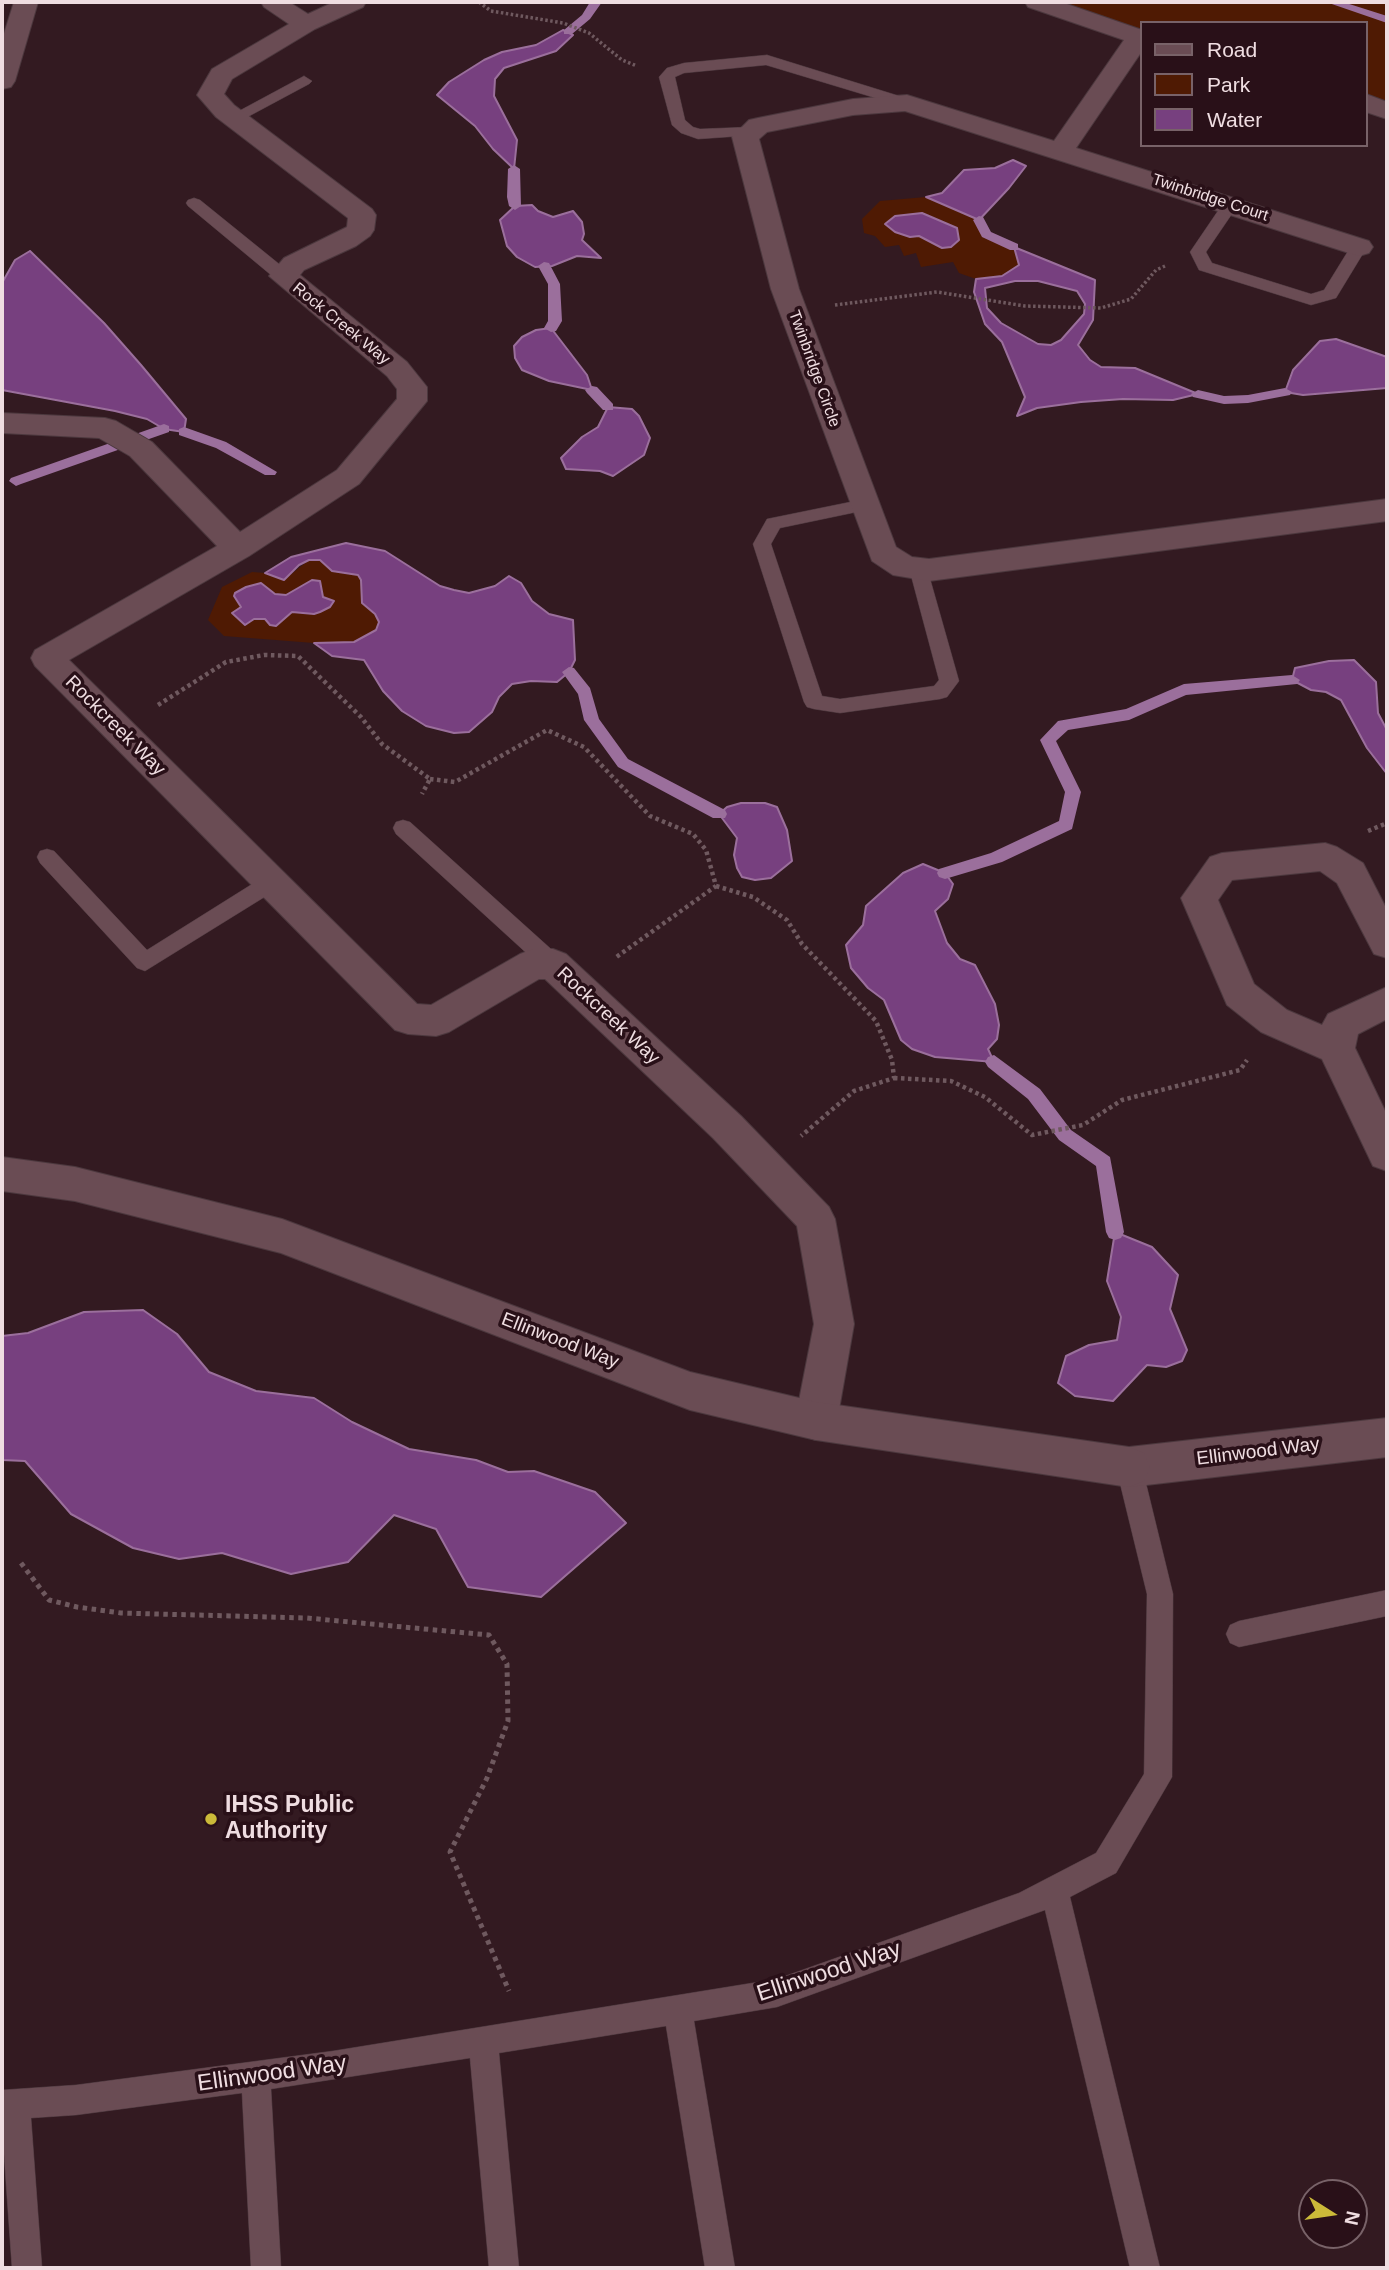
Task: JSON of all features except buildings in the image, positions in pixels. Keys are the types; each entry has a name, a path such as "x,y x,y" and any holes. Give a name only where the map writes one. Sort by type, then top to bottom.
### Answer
{"street":[{"path":"2,81 26,2"},
{"path":"273,2 306,24"},
{"name":"Rock Creek Way","path":"47,658 238,548 348,477 412,401 412,387 397,369 283,276 294,264 346,240 360,230 362,215 234,118 210,95 221,74 306,24 354,2"},
{"path":"750,132 758,126 853,107 907,103 1061,150 1140,37 1037,2"},
{"path":"1368,103 1387,111"},
{"name":"Twinbridge Circle","path":"750,132 746,137 793,310 883,553 904,567 929,570 1387,510"},
{"name":"Twinbridge Court","path":"1061,150 1359,247"},
{"path":"2,422 105,428 141,449 238,548"},
{"name":"Rockcreek Way","path":"47,658 408,1019 436,1021 533,964 565,975 764,1166 815,1219 834,1324 816,1421"},
{"path":"1336,1048 1274,1021 1240,994 1199,898 1222,867 1325,857 1350,873 1387,944"},
{"path":"1387,1002 1341,1025 1336,1048 1387,1154"},
{"name":"Ellinwood Way","path":"2,1174 75,1184 282,1236 425,1287 690,1391 816,1421 1129,1467 1387,1437"}],"lane":[{"path":"750,132 698,134 687,130 678,122 667,77 672,71 684,68 767,60 907,103"},
{"path":"234,118 304,81"},
{"path":"194,203 283,276"},
{"path":"1230,205 1198,252 1205,266 1311,300 1329,294 1359,247"},
{"path":"864,505 774,523 762,544 814,702 840,706 940,692 949,681 918,568"},
{"path":"403,828 565,975"},
{"path":"47,857 145,962 272,882"},
{"name":"Ellinwood Way","path":"8,2104 76,2099 256,2076 527,2035 777,1993 1025,1905 1106,1863 1158,1777 1160,1594 1129,1467"},
{"path":"1239,1634 1387,1603"},
{"path":"1054,1890 1145,2268"},
{"path":"678,2010 720,2268"},
{"path":"483,2041 504,2268"},
{"path":"256,2076 266,2268"},
{"path":"8,2104 27,2268"}],"path":[{"path":"479,2 491,11 563,23 589,33 622,60 667,77"},
{"path":"793,310 937,292 1025,306 1101,309 1131,299 1156,270 1198,252"},
{"path":"118,729 226,662 264,654 298,656 361,717 382,744 430,779 455,782 547,730 584,747 650,816 692,834 706,850 716,886"},
{"path":"403,828 430,779"},
{"path":"565,975 716,886 753,897 787,920 802,944 876,1021 892,1060 894,1078"},
{"path":"764,1166 854,1091 894,1078 951,1081 985,1097 1032,1135 1083,1125 1122,1100 1240,1070 1274,1021"},
{"path":"21,1563 49,1600 77,1607 121,1613 307,1618 489,1635 507,1664 508,1721 487,1778 450,1852 527,2035"}],"green space":[{"path":"1037,2 1387,2 1387,111 1368,103 1368,21 1140,21 1140,37"},
{"path":"926,197 979,220 986,234 1014,247 1019,265 1002,276 976,279 959,273 953,262 921,267 916,253 904,256 899,245 885,247 875,236 864,233 862,219 880,201"},
{"path":"309,560 320,560 332,571 358,575 361,580 362,603 375,614 379,622 376,630 354,642 314,643 224,636 208,620 222,587 252,572 265,573 284,580"}],"water":[{"path":"563,30 573,35 556,51 504,68 495,79 494,96 517,140 514,169 493,149 475,126 437,95 449,82 484,60 502,52 536,45"},
{"path":"1013,160 1026,166 979,220 926,197 942,193 964,170 995,168"},
{"path":"532,205 538,211 553,217 573,211 582,222 582,240 601,258 577,256 552,266 535,267 517,257 507,246 500,220 515,206"},
{"path":"922,213 957,228 959,240 951,247 942,248 919,236 910,237 895,232 885,224 895,216"},
{"path":"1014,247 1095,280 1093,320 1078,345 1090,360 1101,367 1135,368 1198,394 1173,400 1081,402 1037,408 1017,416 1025,397 1002,342 985,324 974,292 976,279 1002,276 1019,265","holes":["1015,281 1038,281 1077,291 1085,304 1084,314 1061,340 1051,345 1038,344 1001,323 987,308 985,288"]},
{"path":"30,251 104,323 141,365 186,419 184,432 164,429 147,419 115,411 2,390 2,283 15,260"},
{"path":"551,328 587,375 592,390 549,381 522,370 515,358 514,346 522,337 536,330"},
{"path":"1336,339 1387,357 1387,388 1303,395 1285,392 1293,370 1320,341"},
{"path":"608,407 632,409 639,416 650,438 644,455 613,476 600,471 566,469 561,458 582,437 598,427"},
{"path":"346,543 385,551 440,586 454,590 469,593 495,586 509,576 521,583 532,601 549,614 573,620 575,660 569,672 557,682 531,681 512,684 499,697 492,712 469,732 454,733 426,726 402,711 383,691 364,660 332,656 314,643 354,642 376,630 379,622 375,614 362,603 361,580 358,575 332,571 320,560 309,560 299,565 284,580 265,573 291,557"},
{"path":"312,580 320,581 323,597 334,601 330,607 320,612 292,612 276,626 270,625 265,619 254,619 245,625 232,613 241,607 234,596 235,593 246,587 261,583 275,594 286,595"},
{"path":"1354,660 1376,682 1378,713 1387,730 1387,774 1367,748 1341,700 1292,680 1295,668 1329,661"},
{"path":"741,803 765,803 777,807 787,830 792,861 771,878 755,880 742,877 737,868 734,855 737,838 719,814 727,807"},
{"path":"923,864 945,873 953,884 948,899 935,911 947,943 960,959 975,965 995,1004 999,1025 997,1039 988,1049 994,1062 935,1057 912,1049 901,1040 884,1000 868,988 851,968 846,945 863,925 866,906 903,873"},
{"path":"1115,1232 1152,1247 1178,1275 1170,1309 1187,1350 1182,1361 1166,1367 1147,1365 1113,1401 1075,1396 1058,1383 1066,1356 1089,1345 1117,1340 1121,1317 1107,1281"},
{"path":"143,1310 177,1334 209,1372 256,1391 314,1398 352,1422 409,1449 476,1460 508,1472 534,1471 595,1492 626,1523 541,1597 468,1587 436,1529 394,1515 348,1562 291,1574 222,1553 179,1559 133,1548 71,1514 25,1461 2,1460 2,1336 28,1333 84,1312"}],"waterway":[{"path":"568,32 586,17 596,2"},
{"path":"1332,2 1387,20"},
{"path":"514,169 515,206"},
{"path":"979,220 986,234 1014,247"},
{"path":"544,266 554,284 555,321 551,328"},
{"path":"592,390 608,407"},
{"path":"1198,394 1224,400 1248,399 1285,392"},
{"path":"16,481 164,429"},
{"path":"184,432 221,445 270,472"},
{"path":"569,672 585,692 592,720 623,763 719,814"},
{"path":"945,873 996,858 1066,825 1073,792 1048,740 1063,725 1129,714 1184,690 1292,680"},
{"path":"994,1062 1034,1094 1065,1135 1104,1162 1115,1232"}],"place":[{"name":"IHSS Public Authority","path":"211,1819"}]}
